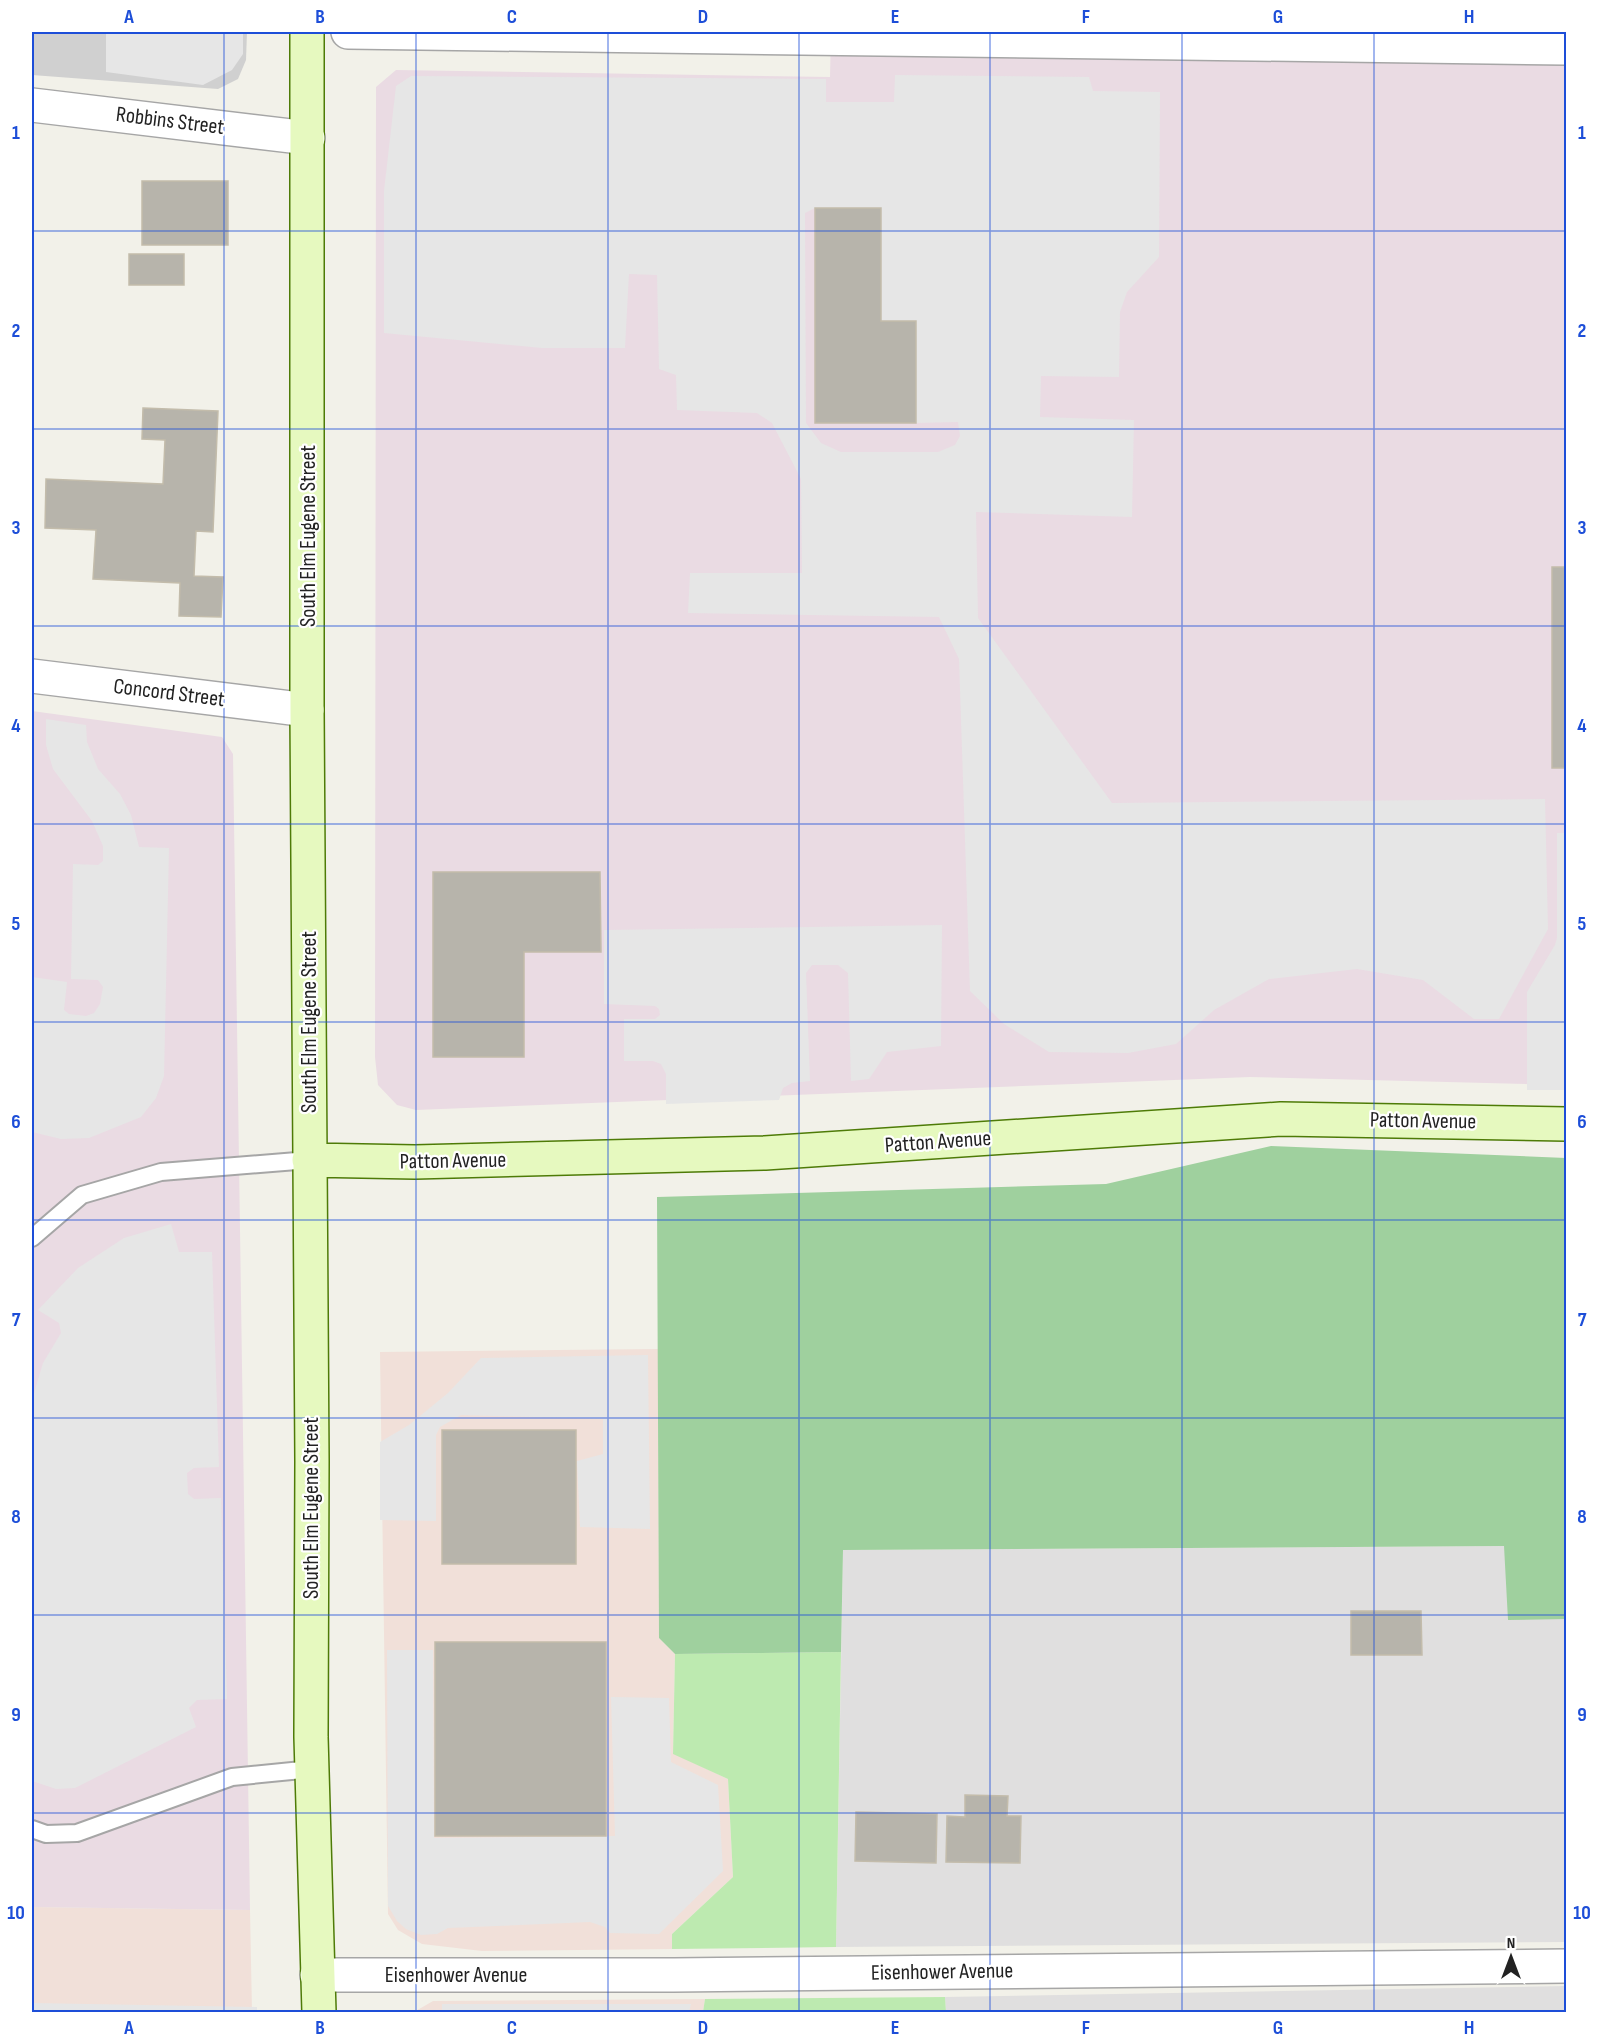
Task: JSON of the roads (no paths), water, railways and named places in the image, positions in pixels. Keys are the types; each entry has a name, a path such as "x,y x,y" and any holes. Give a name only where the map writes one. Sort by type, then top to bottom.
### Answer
{"main road":[{"name":"South Elm Eugene Street","path":"308,32 312,1769 319,2013"},
{"name":"Patton Avenue","path":"309,1160 415,1162 765,1153 1281,1119 1566,1124"}],"street":[{"path":"348,32 1566,48"},
{"name":"Robbins Street","path":"32,105 308,138"},
{"name":"Concord Street","path":"32,676 308,710"},
{"name":"Eisenhower Avenue","path":"318,1975 674,1975 1566,1965"}],"lane":[{"path":"32,1238 82,1195 161,1173 309,1160"},
{"path":"32,1829 46,1834 78,1833 232,1777 312,1769"}]}
